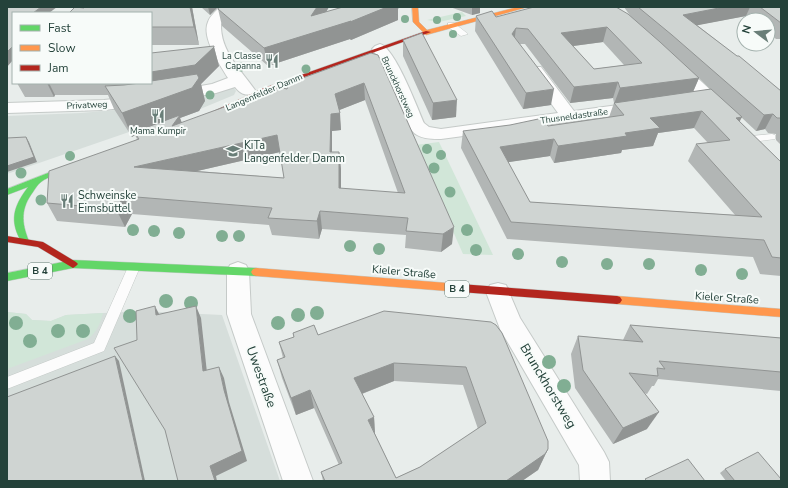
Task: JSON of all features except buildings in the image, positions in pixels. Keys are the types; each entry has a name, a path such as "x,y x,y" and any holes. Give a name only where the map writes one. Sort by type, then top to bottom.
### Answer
{"street":[{"path":"227,7 214,23 214,32 221,52 237,80 253,94"},
{"path":"416,7 414,14 416,22 426,33"},
{"name":"Langenfelder Damm","path":"197,120 270,87 426,33 525,7"},
{"name":"Brunckhorstweg","path":"380,49 386,57 416,126"},
{"path":"661,53 743,131 769,145"},
{"path":"528,60 570,117"},
{"name":"Privatweg","path":"7,108 133,102 216,88 237,80"},
{"path":"688,101 709,98"},
{"name":"Thusneldastraße","path":"416,126 424,132 441,134 656,105"},
{"path":"7,192 86,162"},
{"path":"25,241 17,228 17,217 24,198 38,180"},
{"name":"Kieler Straße","path":"7,239 40,244 73,264"},
{"name":"Kieler Straße","path":"7,277 14,278 73,264 238,271 781,313"},
{"name":"Uwestraße","path":"238,271 238,314 298,481"},
{"name":"Brunckhorstweg","path":"498,292 509,322 594,462 595,481"}],"lane":[{"path":"452,25 464,34"},
{"path":"270,87 280,96"},
{"path":"7,383 99,347 134,267"}],"shaded area":[{"path":"234,88 236,91 234,95 169,122 161,121 7,174 7,116 81,113 138,108"},
{"path":"141,311 222,315 280,481 7,481 7,312 26,314 32,320 51,321 66,315"}],"green space":[{"path":"462,12 466,16 439,22 427,20"},
{"path":"439,142 493,255 463,254 415,145"},
{"path":"7,312 26,314 32,320 51,321 66,315 103,313 98,328 88,339 7,369"}],"traffic: fast":[{"path":"7,192 76,165"},
{"path":"25,241 21,232 18,216 22,202 38,180"},
{"path":"7,277 73,264 256,272"}],"traffic: slow":[{"path":"415,7 416,22 426,33"},
{"path":"428,32 525,7"},
{"path":"256,272 460,288"},
{"path":"617,300 781,313"}],"traffic: jam":[{"path":"207,116 266,89 428,32"},
{"path":"7,239 40,244 73,264"},
{"path":"460,288 617,300"}],"place":[{"name":"La Classe Capanna","path":"272,61"},
{"name":"Mama Kumpir","path":"158,116"},
{"name":"KiTa Langenfelder Damm","path":"233,151"},
{"name":"Schweinske Eimsbüttel","path":"67,201"}]}
